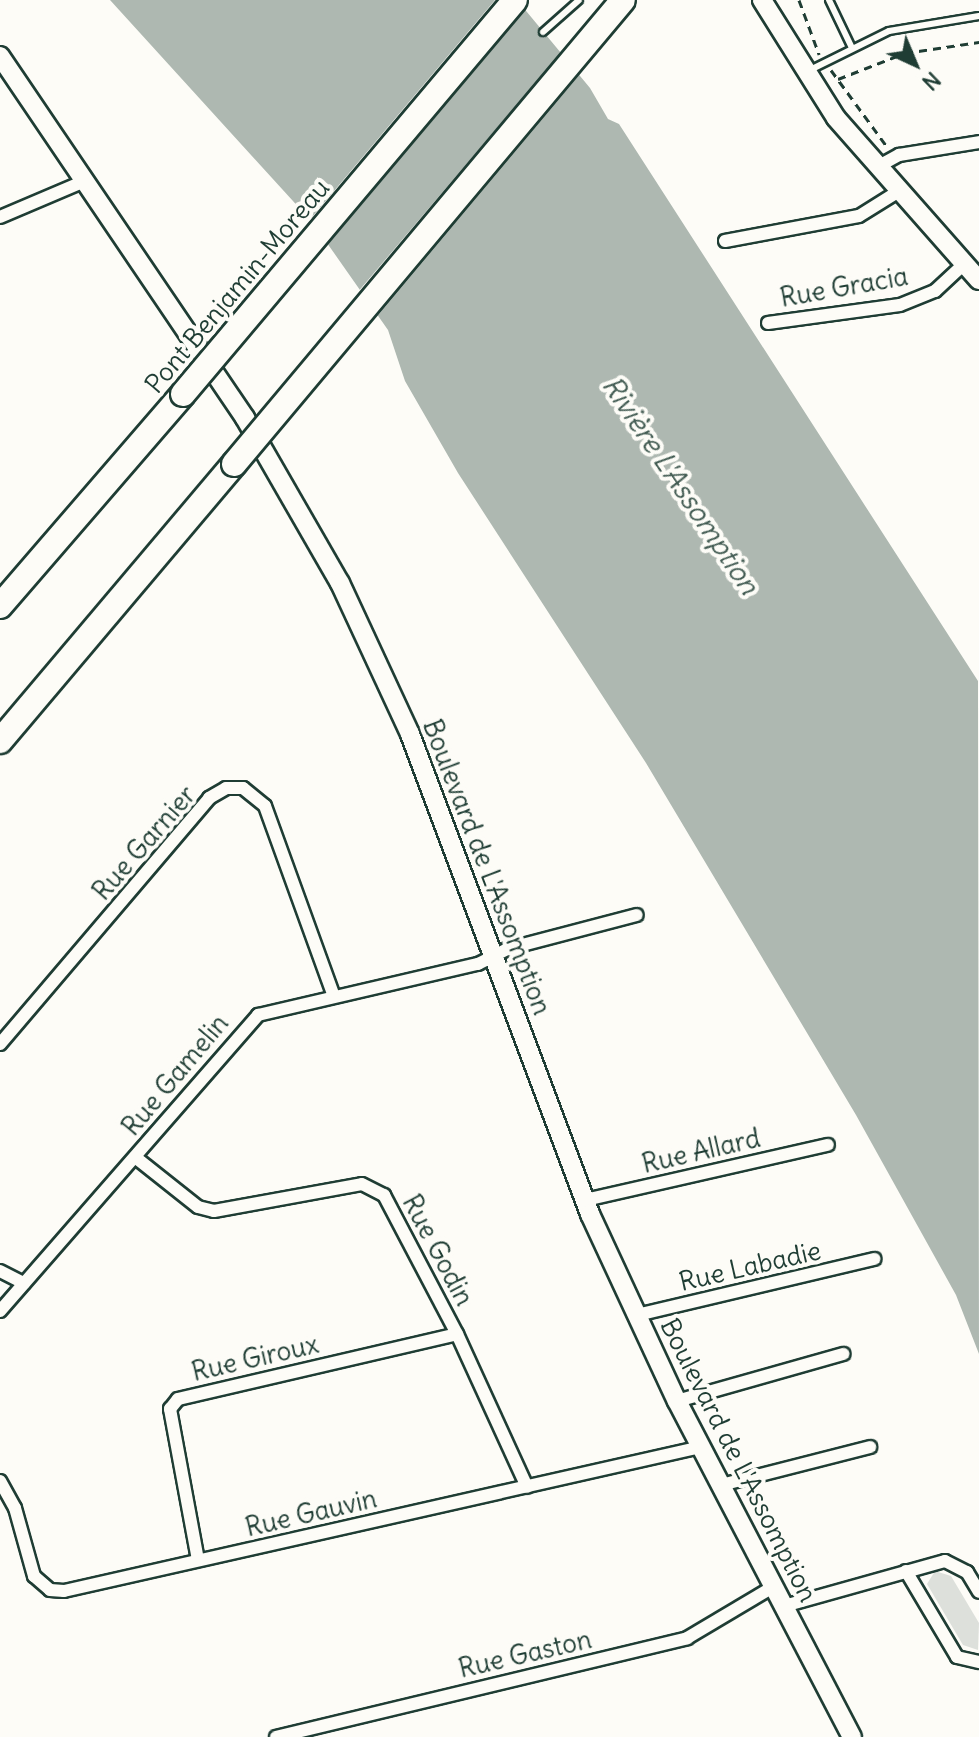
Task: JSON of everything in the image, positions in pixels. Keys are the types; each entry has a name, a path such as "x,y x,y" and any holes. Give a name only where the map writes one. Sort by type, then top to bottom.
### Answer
{"highway":[{"name":"Pont Benjamin-Moreau","path":"0,606 515,0"},
{"path":"0,741 623,0"}],"street":[{"path":"762,0 822,99 877,167 979,280"},
{"name":"Boulevard de L'Assomption","path":"1,59 245,418 326,556 404,720 585,1200 677,1401 852,1737"},
{"path":"877,167 899,155 979,142"},
{"path":"0,217 85,181"},
{"path":"725,241 859,216 899,191"},
{"name":"Rue Gracia","path":"768,323 900,305 935,291 965,263"},
{"name":"Rue Garnier","path":"0,1044 209,798 226,788 243,788 265,806 333,994"},
{"name":"Rue Gamelin","path":"0,1311 246,1024 258,1015 333,994 478,964 493,956 637,915"},
{"name":"Rue Allard","path":"585,1200 828,1145"},
{"name":"Rue Godin","path":"135,1157 198,1207 214,1211 362,1184 376,1189 392,1206 457,1334 527,1487"},
{"name":"Rue Labadie","path":"637,1315 874,1259"},
{"path":"0,1271 24,1283"},
{"name":"Rue Giroux","path":"198,1560 170,1409 178,1399 457,1334"},
{"path":"677,1401 843,1354"},
{"name":"Rue Gauvin","path":"0,1481 15,1508 34,1576 50,1590 198,1560 701,1447"},
{"path":"721,1485 870,1447"},
{"path":"784,1606 945,1561 967,1572 979,1592"},
{"path":"906,1571 957,1657 979,1662"},
{"name":"Rue Gaston","path":"276,1737 329,1731 687,1638 773,1587"}],"lane":[{"path":"543,32 579,0"},
{"path":"829,0 852,48"},
{"path":"807,72 896,29 979,16"}],"path":[{"path":"799,0 819,54"},
{"path":"838,79 905,53 979,42"},
{"path":"832,72 884,143"}],"shaded area":[{"path":"935,1571 951,1576 979,1623 978,1650 963,1645 927,1584"}],"water":[{"name":"Rivière L'Assomption","path":"110,0 517,0 590,88 608,119 619,124 978,681 979,1354 956,1295 856,1115 646,763 458,473 405,381 388,330 313,223"}],"pier":[{"path":"495,0 522,0 528,7 325,248 307,223"},
{"path":"563,50 581,73 375,319 357,293"}]}
